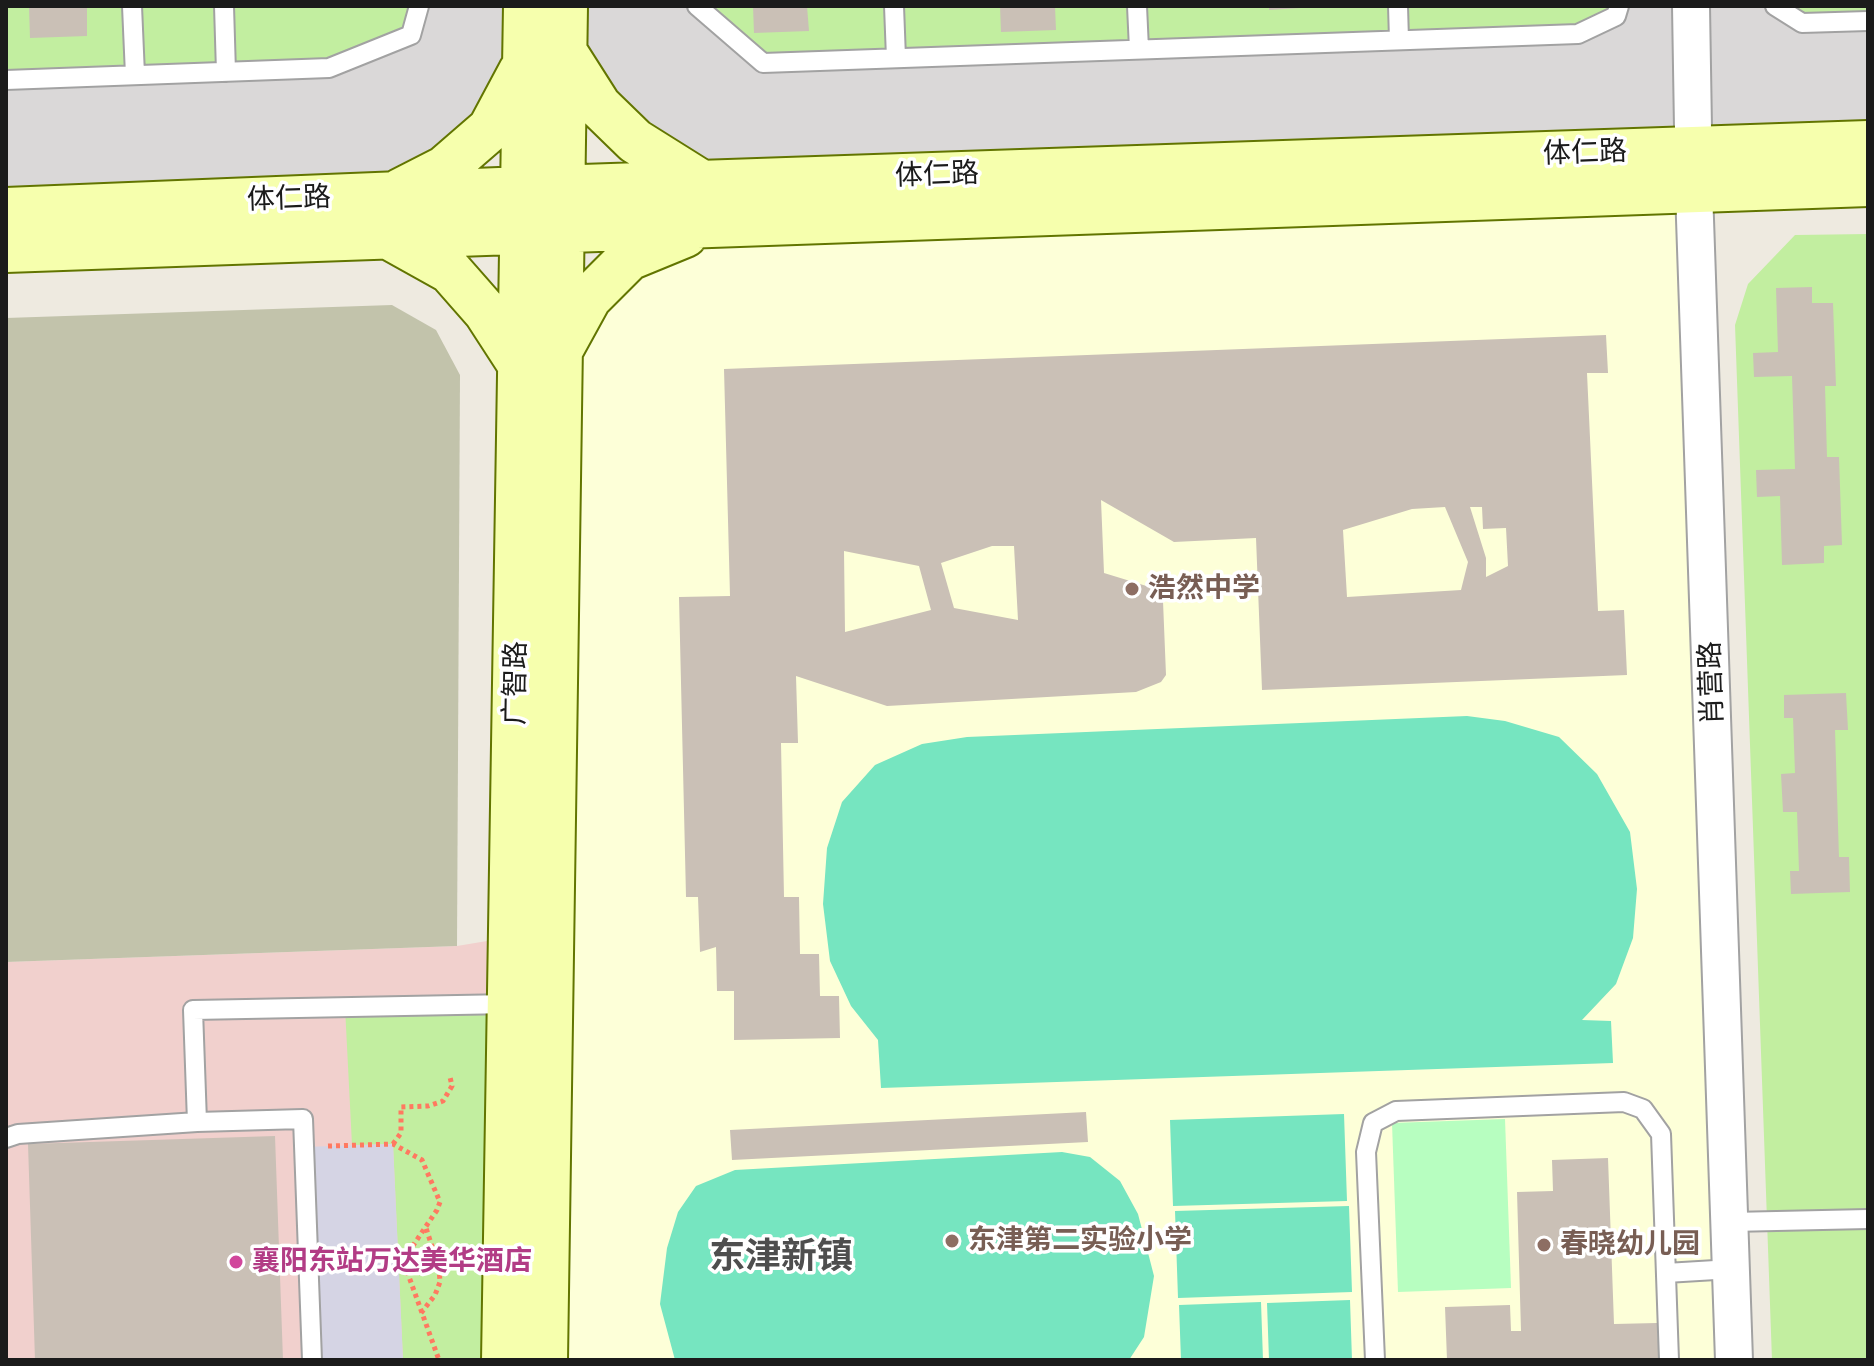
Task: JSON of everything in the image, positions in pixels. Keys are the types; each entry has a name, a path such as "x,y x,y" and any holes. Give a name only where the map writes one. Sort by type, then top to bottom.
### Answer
{"street":[{"name":"广智路","path":"526,6 545,56"},
{"name":"广智路","path":"545,1360 540,359 545,56 565,6"},
{"name":"肖营路","path":"1691,6 1734,1360"},
{"path":"394,194 445,168 490,129 545,56 635,141 702,183"},
{"name":"体仁路","path":"6,250 709,225 1695,170 1868,143"},
{"name":"体仁路","path":"6,210 702,183 1695,170 1868,184"},
{"path":"389,237 450,271 486,312 540,359 589,298 629,258 709,225"},
{"name":"广智路","path":"504,1360 510,1004 540,359"}],"lane":[{"path":"132,6 135,75"},
{"path":"224,6 226,72"},
{"path":"6,80 329,68 411,35 419,6"},
{"path":"697,6 763,63 1578,34 1616,16 1619,6"},
{"path":"894,6 896,58"},
{"path":"1137,6 1139,49"},
{"path":"1398,6 1399,40"},
{"path":"1775,6 1802,23 1868,21"},
{"path":"197,1122 193,1010 510,1004"},
{"path":"1375,1360 1366,1152 1373,1123 1396,1111 1624,1102 1643,1109 1661,1134 1669,1360"},
{"path":"6,1138 18,1134 197,1122 303,1119 312,1360"},
{"path":"1731,1222 1868,1219"},
{"path":"1666,1273 1732,1269"}],"path":[{"path":"393,1144 401,1133 401,1107 428,1106 443,1101 452,1086 450,1077"},
{"path":"304,1147 393,1144 422,1160 440,1202 404,1263 439,1360"},
{"path":"421,1313 435,1295 440,1282 439,1268 426,1227"}],"shaded area":[{"path":"6,6 526,6 526,62 445,168 6,210"},
{"path":"565,6 1868,6 1868,143 702,183 635,141"},
{"name":"浩然中学","path":"1694,190 1734,1360 546,1360 559,351 589,298 709,225"},
{"path":"392,305 436,330 460,375 457,946 6,962 6,318"},
{"path":"511,937 504,1360 6,1360 6,962 457,946"},
{"path":"393,1144 403,1360 312,1360 304,1147"}],"green space":[{"path":"6,6 419,6 411,35 329,68 6,77"},
{"path":"697,6 1619,6 1578,34 763,63"},
{"path":"1775,6 1868,6 1868,21 1802,23"},
{"path":"1868,234 1868,1360 1772,1360 1735,325 1748,284 1795,235"},
{"path":"1467,716 1505,721 1559,737 1597,774 1630,832 1637,889 1633,938 1616,984 1582,1020 1611,1021 1613,1063 881,1088 878,1040 851,1006 830,961 823,904 827,848 842,802 875,765 922,744 967,737"},
{"path":"510,1004 504,1360 403,1360 393,1144 352,1145 345,1007"},
{"path":"1344,1114 1347,1201 1173,1206 1170,1120"},
{"path":"1505,1119 1511,1288 1398,1292 1392,1123"},
{"path":"1062,1152 1090,1157 1120,1181 1138,1214 1154,1276 1144,1337 1129,1360 675,1360 660,1304 667,1248 678,1212 696,1186 735,1170"},
{"path":"1349,1206 1352,1292 1178,1298 1175,1211"},
{"path":"1350,1300 1352,1360 1269,1360 1267,1303"},
{"path":"1261,1302 1263,1360 1181,1360 1179,1305"}],"building":[{"path":"29,6 87,6 87,36 30,38"},
{"path":"753,6 807,6 809,31 754,33"},
{"path":"1000,6 1055,6 1056,30 1001,32"},
{"path":"1269,6 1301,6 1301,8 1269,10"},
{"path":"1812,287 1812,303 1833,303 1836,386 1825,386 1827,457 1839,457 1842,545 1824,546 1824,563 1782,565 1780,496 1757,497 1756,470 1795,469 1792,376 1754,377 1753,353 1778,352 1776,288"},
{"path":"1606,335 1608,373 1587,373 1598,611 1624,610 1627,675 1262,690 1256,538 1174,542 1101,500 1104,573 1153,588 1163,601 1166,675 1161,682 1136,692 887,706 796,676 798,743 781,743 784,897 799,897 800,954 819,954 820,996 839,996 840,1038 734,1040 734,991 717,991 716,947 700,952 698,897 686,897 679,597 730,596 724,369","holes":["1445,507 1468,562 1461,590 1347,597 1343,530 1412,509","1470,507 1482,507 1483,529 1506,528 1508,566 1486,577 1486,558","992,546 1014,546 1018,620 954,608 941,563","844,551 919,566 931,610 845,632"]},
{"path":"1846,693 1848,730 1835,730 1839,857 1849,857 1850,892 1791,894 1790,871 1799,871 1797,812 1783,812 1781,774 1795,773 1793,718 1784,718 1784,695"},
{"path":"1086,1112 1088,1142 732,1160 730,1130"},
{"path":"275,1136 283,1360 35,1360 28,1144"},
{"path":"1608,1158 1614,1324 1657,1323 1659,1360 1447,1360 1445,1307 1510,1305 1511,1331 1521,1331 1517,1192 1553,1191 1552,1160"}],"place":[{"name":"浩然中学","path":"1132,589"},
{"name":"东津第二实验小学","path":"952,1241"},
{"name":"春晓幼儿园","path":"1544,1245"},
{"name":"襄阳东站万达美华酒店","path":"236,1262"}],"district":[{"name":"东津新镇","path":"781,1257"}]}
